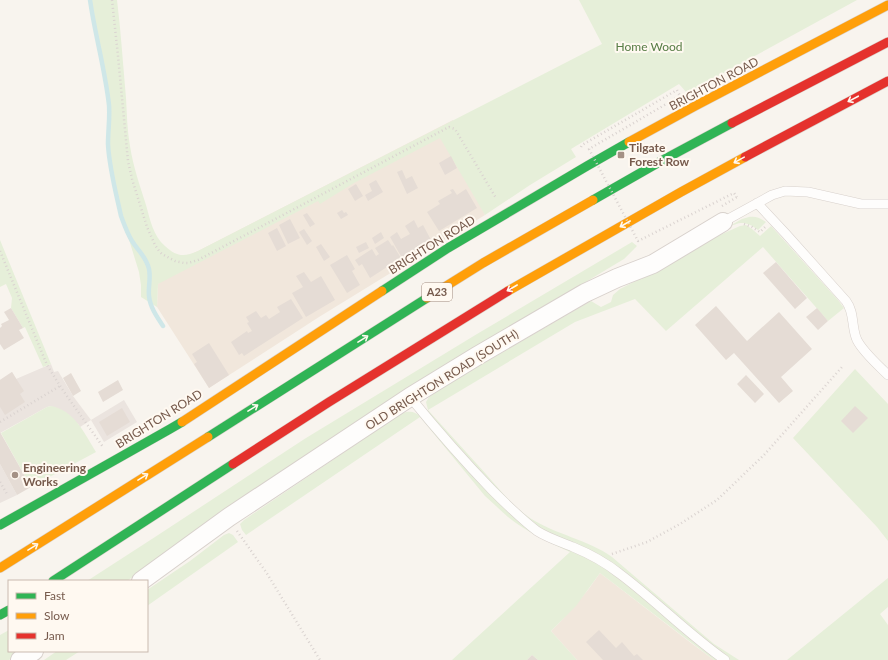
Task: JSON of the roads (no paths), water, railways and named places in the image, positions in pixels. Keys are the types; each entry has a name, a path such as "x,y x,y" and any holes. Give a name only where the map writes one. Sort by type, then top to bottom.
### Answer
{"main road":[{"name":"BRIGHTON ROAD","path":"0,525 170,429 448,248 505,214 587,166 695,106 888,5"},
{"name":"A23","path":"0,568 483,263 697,141 888,42"},
{"path":"55,580 329,402 501,295 681,192 888,81"}],"street":[{"name":"OLD BRIGHTON ROAD (SOUTH)","path":"142,580 229,517 410,397 470,360 585,293 652,264 731,223"},
{"path":"20,660 32,652"}],"lane":[{"name":"OLD BRIGHTON ROAD (SOUTH)","path":"731,223 757,203 772,195 785,191 808,192 861,204 888,204"},
{"path":"757,203 846,301 851,311 858,340 867,353 888,375"},
{"path":"410,397 472,469 523,520 537,531 598,559 621,574 708,648 725,660"}],"waterway":[{"path":"90,0 107,92 109,110 108,144 111,171 121,216 132,241 148,264 150,272 150,300 154,312 163,326"}],"place":[{"name":"Tilgate Forest Row","path":"621,155"},
{"name":"Engineering Works","path":"15,475"}],"park label":[{"name":"Home Wood","path":"649,47"}]}
